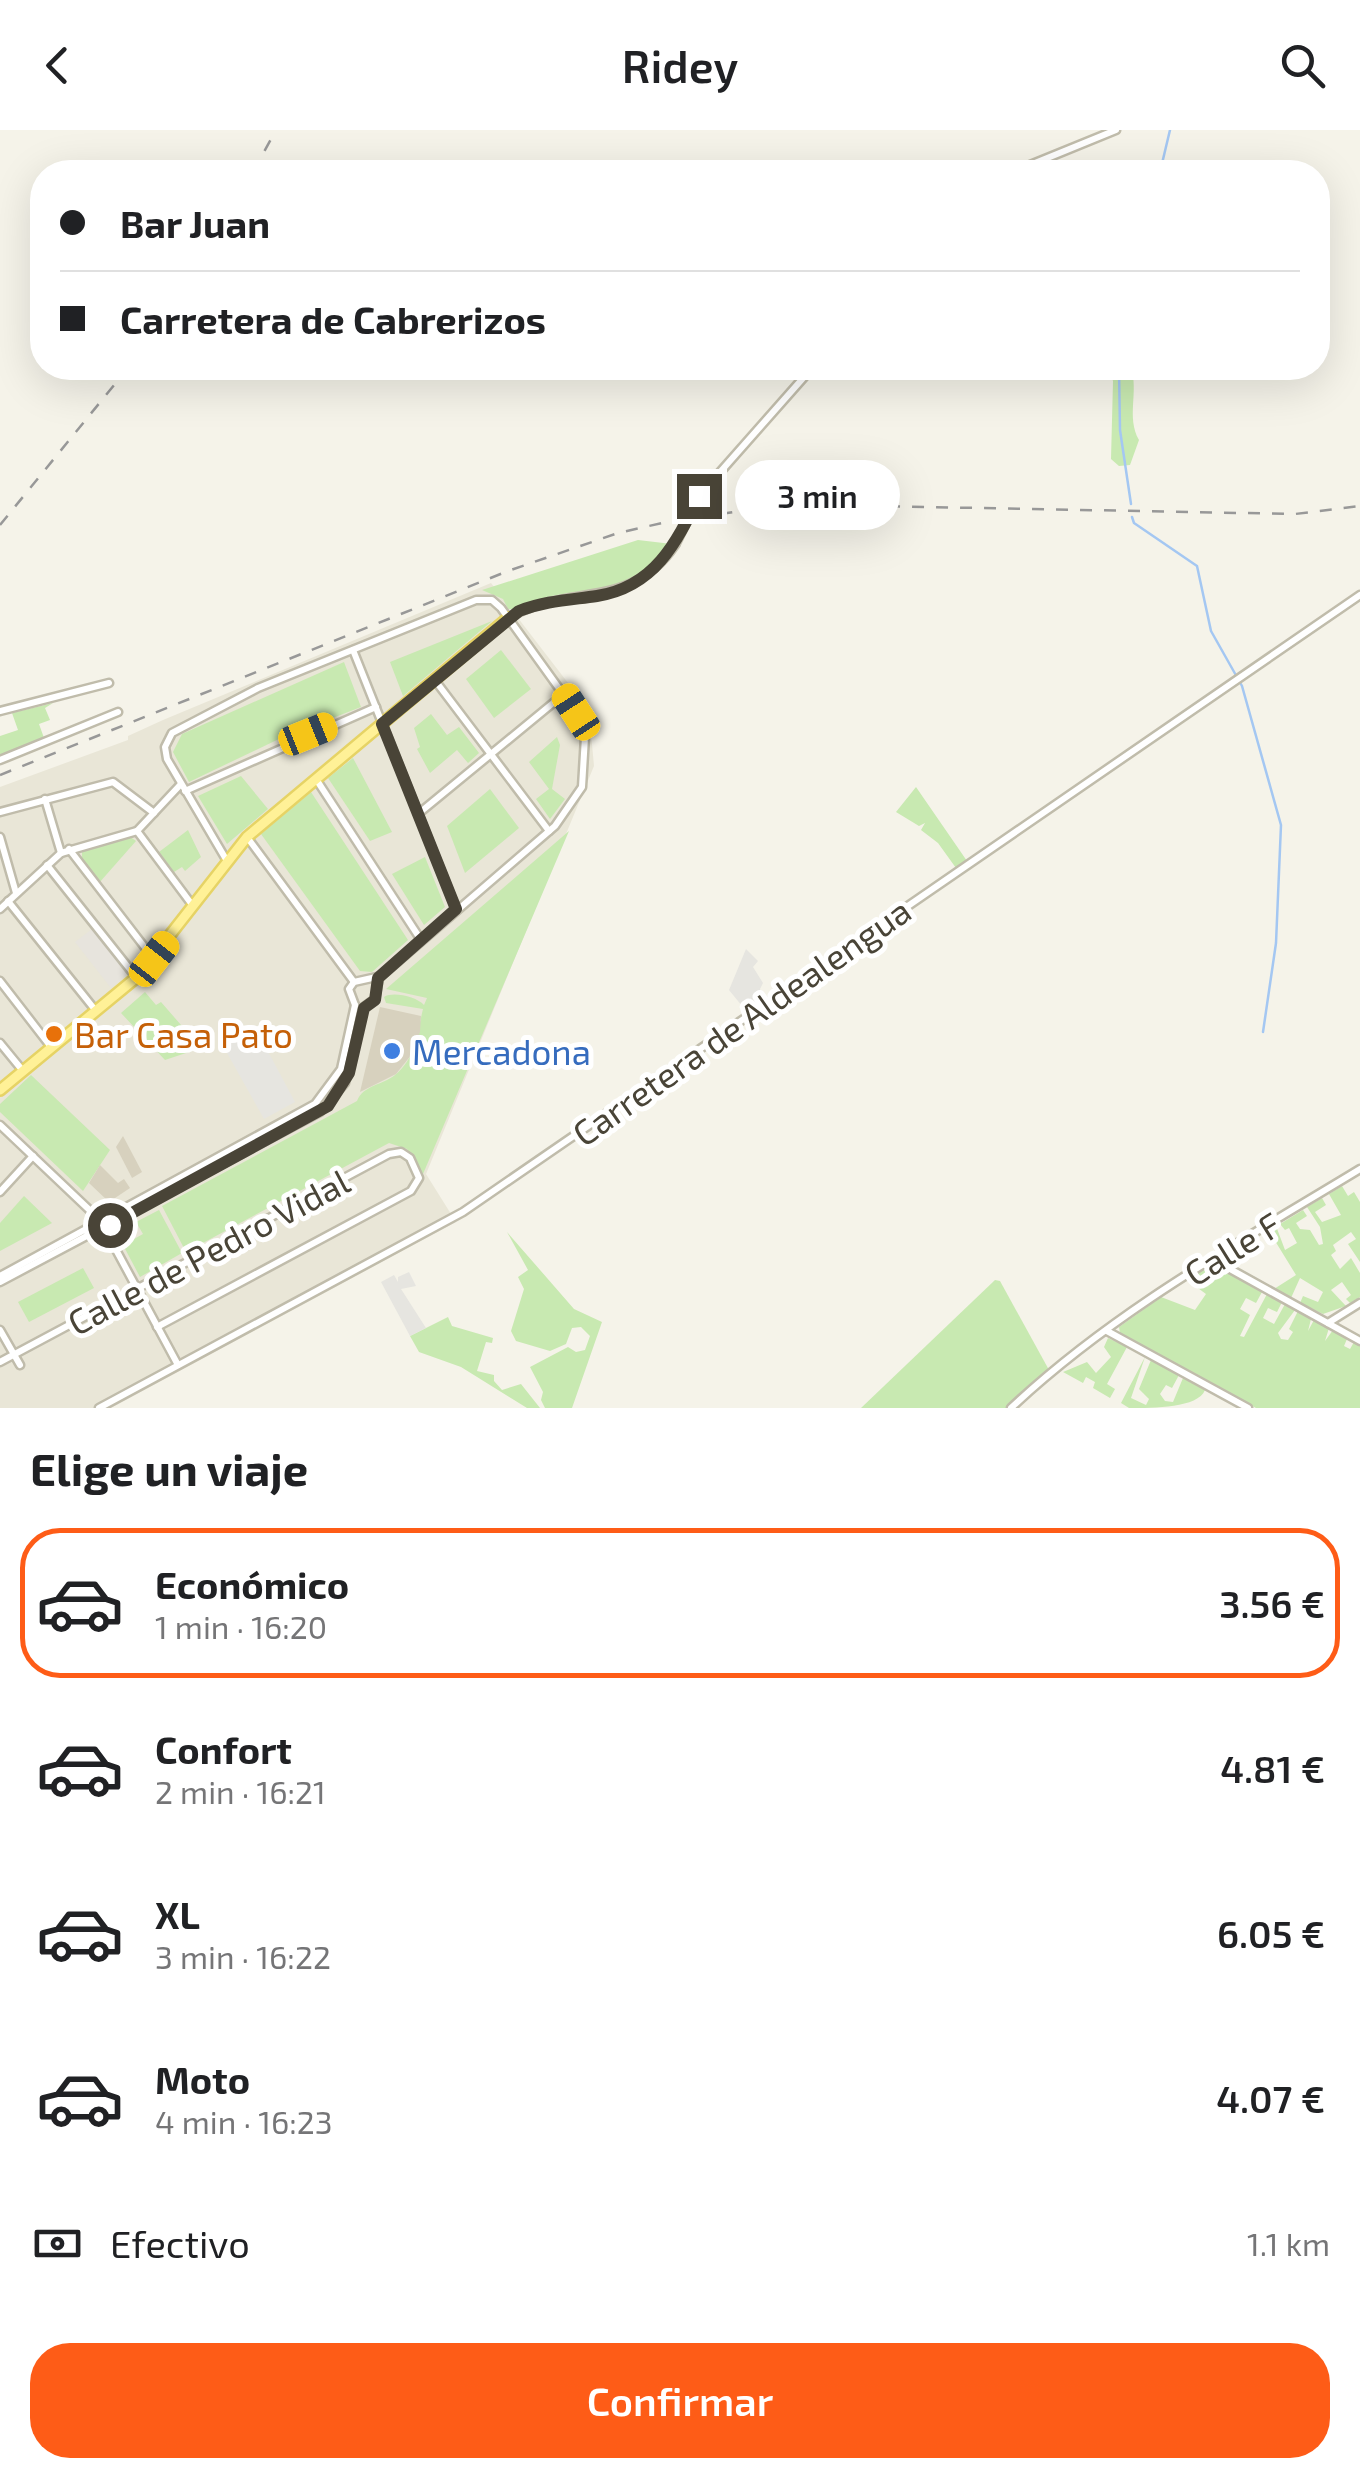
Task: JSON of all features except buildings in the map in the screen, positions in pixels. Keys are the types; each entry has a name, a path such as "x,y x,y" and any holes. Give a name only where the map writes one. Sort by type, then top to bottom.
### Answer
{"main road":[{"path":"0,1090 137,977 247,837 508,618"}],"street":[{"path":"1042,160 1116,130"},
{"path":"508,618 542,602 597,596 629,586 650,573 675,545 699,496 801,380"},
{"name":"Carretera de Aldealengua","path":"99,1408 463,1212 1360,595"},
{"path":"227,861 167,760 166,742 172,733 258,688 476,600 492,600 564,694 581,724 586,756 577,797 549,831 378,978 354,982"},
{"path":"353,650 456,909"},
{"path":"434,679 549,831"},
{"path":"0,711 109,683"},
{"path":"418,814 564,694"},
{"path":"0,909 65,851 137,831 183,787 376,707"},
{"path":"0,760 118,712"},
{"path":"316,779 422,940"},
{"path":"0,812 114,782 154,813"},
{"path":"46,799 65,851 80,862 154,959"},
{"path":"137,831 193,907"},
{"path":"0,837 16,893"},
{"path":"247,837 354,982"},
{"path":"80,862 81,846"},
{"path":"47,864 137,977"},
{"path":"8,901 96,1012"},
{"path":"354,982 349,998 354,1005 364,1008 372,1004 378,978"},
{"path":"366,980 376,990"},
{"path":"0,981 52,1048"},
{"path":"102,1224 315,1104 339,1073 354,1005"},
{"path":"0,1279 328,1106 349,1073 364,1008"},
{"path":"0,1043 23,1071"},
{"path":"0,1125 102,1224 178,1366"},
{"name":"Calle de Pedro Vidal","path":"0,1362 394,1152 406,1154 413,1164 419,1178 412,1191 157,1327"},
{"path":"0,1192 33,1156"},
{"name":"Calle F","path":"1012,1408 1107,1331 1211,1258 1360,1169"},
{"path":"1211,1258 1360,1341"},
{"path":"1327,1323 1360,1304"},
{"path":"0,1330 20,1365"},
{"path":"1107,1331 1248,1408"}],"shaded area":[{"path":"491,583 595,718 590,722 594,766 426,1174 456,1222 111,1408 0,1408 0,787 128,740 128,736 163,720"},
{"path":"92,929 127,974 111,988 75,942"},
{"path":"746,949 758,961 753,967 763,983 760,989 764,1000 747,1012 729,990"},
{"path":"255,1027 295,1102 264,1119 222,1044"},
{"path":"409,1272 416,1286 401,1289 426,1328 410,1336 381,1282 394,1275 398,1282 398,1277"}],"green space":[{"path":"1133,380 1133,422 1139,440 1130,465 1119,466 1111,459 1113,381"},
{"path":"638,540 672,544 645,570 618,584 547,597 514,609 508,609 503,599 482,590"},
{"path":"492,621 403,696 390,662"},
{"path":"501,650 531,689 494,718 466,679"},
{"path":"344,662 361,707 281,738 189,782 173,752 182,734"},
{"path":"53,703 45,708 50,720 39,724 44,738 0,756 0,736 18,730 12,713"},
{"path":"431,714 447,735 459,727 479,753 468,763 457,750 430,773 417,749 420,747 414,728"},
{"path":"557,737 560,745 552,789 565,799 550,819 536,799 549,789 529,762"},
{"path":"353,758 392,832 370,841 328,778"},
{"path":"241,776 268,809 227,844 198,796"},
{"path":"916,787 967,861 956,868 938,843 921,830 925,823 919,826 896,812"},
{"path":"490,789 519,828 465,873 447,826"},
{"path":"311,792 408,940 372,972 360,971 261,834"},
{"path":"188,830 201,857 185,871 182,867 174,872 159,852"},
{"path":"569,831 423,1174 407,1149 389,1143 186,1252 162,1206 357,1101 364,1092 395,1075 412,1053 423,1009 386,1003 384,997 405,996 424,1005 427,998 386,989"},
{"path":"129,836 136,841 99,883 82,860 82,851"},
{"path":"425,857 445,907 424,925 392,874"},
{"path":"145,992 156,1005 161,1002 201,1048 165,1060 121,1013"},
{"path":"31,1075 110,1150 83,1191 0,1112 0,1104"},
{"path":"1342,1186 1348,1196 1354,1192 1360,1202 1360,1262 1348,1244 1356,1239 1351,1232 1333,1245 1336,1251 1331,1255 1340,1269 1351,1258 1360,1273 1360,1297 1350,1303 1346,1299 1351,1295 1342,1282 1331,1290 1346,1306 1323,1314 1300,1303 1303,1296 1318,1302 1323,1292 1300,1278 1291,1298 1274,1289 1296,1275 1269,1231 1276,1226 1285,1250 1297,1243 1289,1228 1285,1230 1280,1224 1303,1210 1307,1216 1296,1223 1300,1229 1310,1230 1319,1245 1323,1244 1320,1227 1307,1207 1322,1198 1326,1205 1315,1212 1322,1222 1341,1215 1329,1194"},
{"path":"24,1196 52,1223 0,1251 0,1223"},
{"path":"159,1210 182,1253 140,1277 123,1245 143,1234 136,1222"},
{"path":"507,1232 574,1309 602,1322 572,1408 545,1408 543,1392 530,1367 568,1347 576,1352 585,1350 590,1336 581,1327 572,1328 566,1344 550,1351 516,1341 511,1331 524,1289 518,1277 528,1270"},
{"path":"1213,1265 1262,1292 1256,1303 1246,1298 1240,1309 1250,1315 1240,1336 1244,1337 1267,1294 1282,1302 1277,1312 1268,1308 1263,1318 1274,1324 1285,1304 1295,1310 1278,1333 1281,1339 1288,1340 1293,1332 1289,1329 1298,1311 1311,1319 1308,1331 1314,1320 1329,1328 1325,1341 1333,1330 1347,1339 1344,1346 1350,1349 1354,1342 1360,1346 1360,1408 1256,1408 1120,1333 1119,1327 1161,1297 1195,1310 1206,1294 1191,1283 1190,1277"},
{"path":"83,1268 94,1288 29,1322 18,1302"},
{"path":"995,1280 1000,1281 1049,1370 1006,1408 861,1408"},
{"path":"448,1317 452,1326 493,1338 492,1343 486,1342 477,1371 494,1375 502,1390 521,1384 540,1408 527,1408 461,1367 419,1352 410,1336"},
{"path":"1108,1338 1127,1347 1107,1384 1115,1389 1110,1398 1093,1388 1095,1382 1086,1377 1083,1383 1063,1372 1087,1362 1096,1373 1111,1357 1104,1347"},
{"path":"1145,1357 1131,1398 1146,1405 1149,1399 1139,1389 1151,1360 1179,1375 1172,1388 1166,1385 1160,1394 1165,1401 1173,1402 1183,1378 1205,1390 1184,1404 1129,1408 1121,1403"}],"waterway":[{"path":"1163,160 1170,130"},
{"path":"1119,380 1120,430 1131,504"},
{"path":"1132,517 1134,523 1197,566 1211,631 1242,686 1281,825 1276,943 1263,1032"}],"railway":[{"path":"260,160 276,130"},
{"path":"0,525 118,380"},
{"path":"0,775 508,571 618,533 662,523 740,511 874,506 1295,514 1360,506"}],"place":[{"name":"Bar Casa Pato","path":"54,1034"},
{"name":"Mercadona","path":"392,1051"}],"route":[{"path":"110,1225 328,1106 345,1084 364,1008 375,1000 378,978 456,909 382,724 519,611 542,602 597,596 641,580 665,560 699,496"}]}
